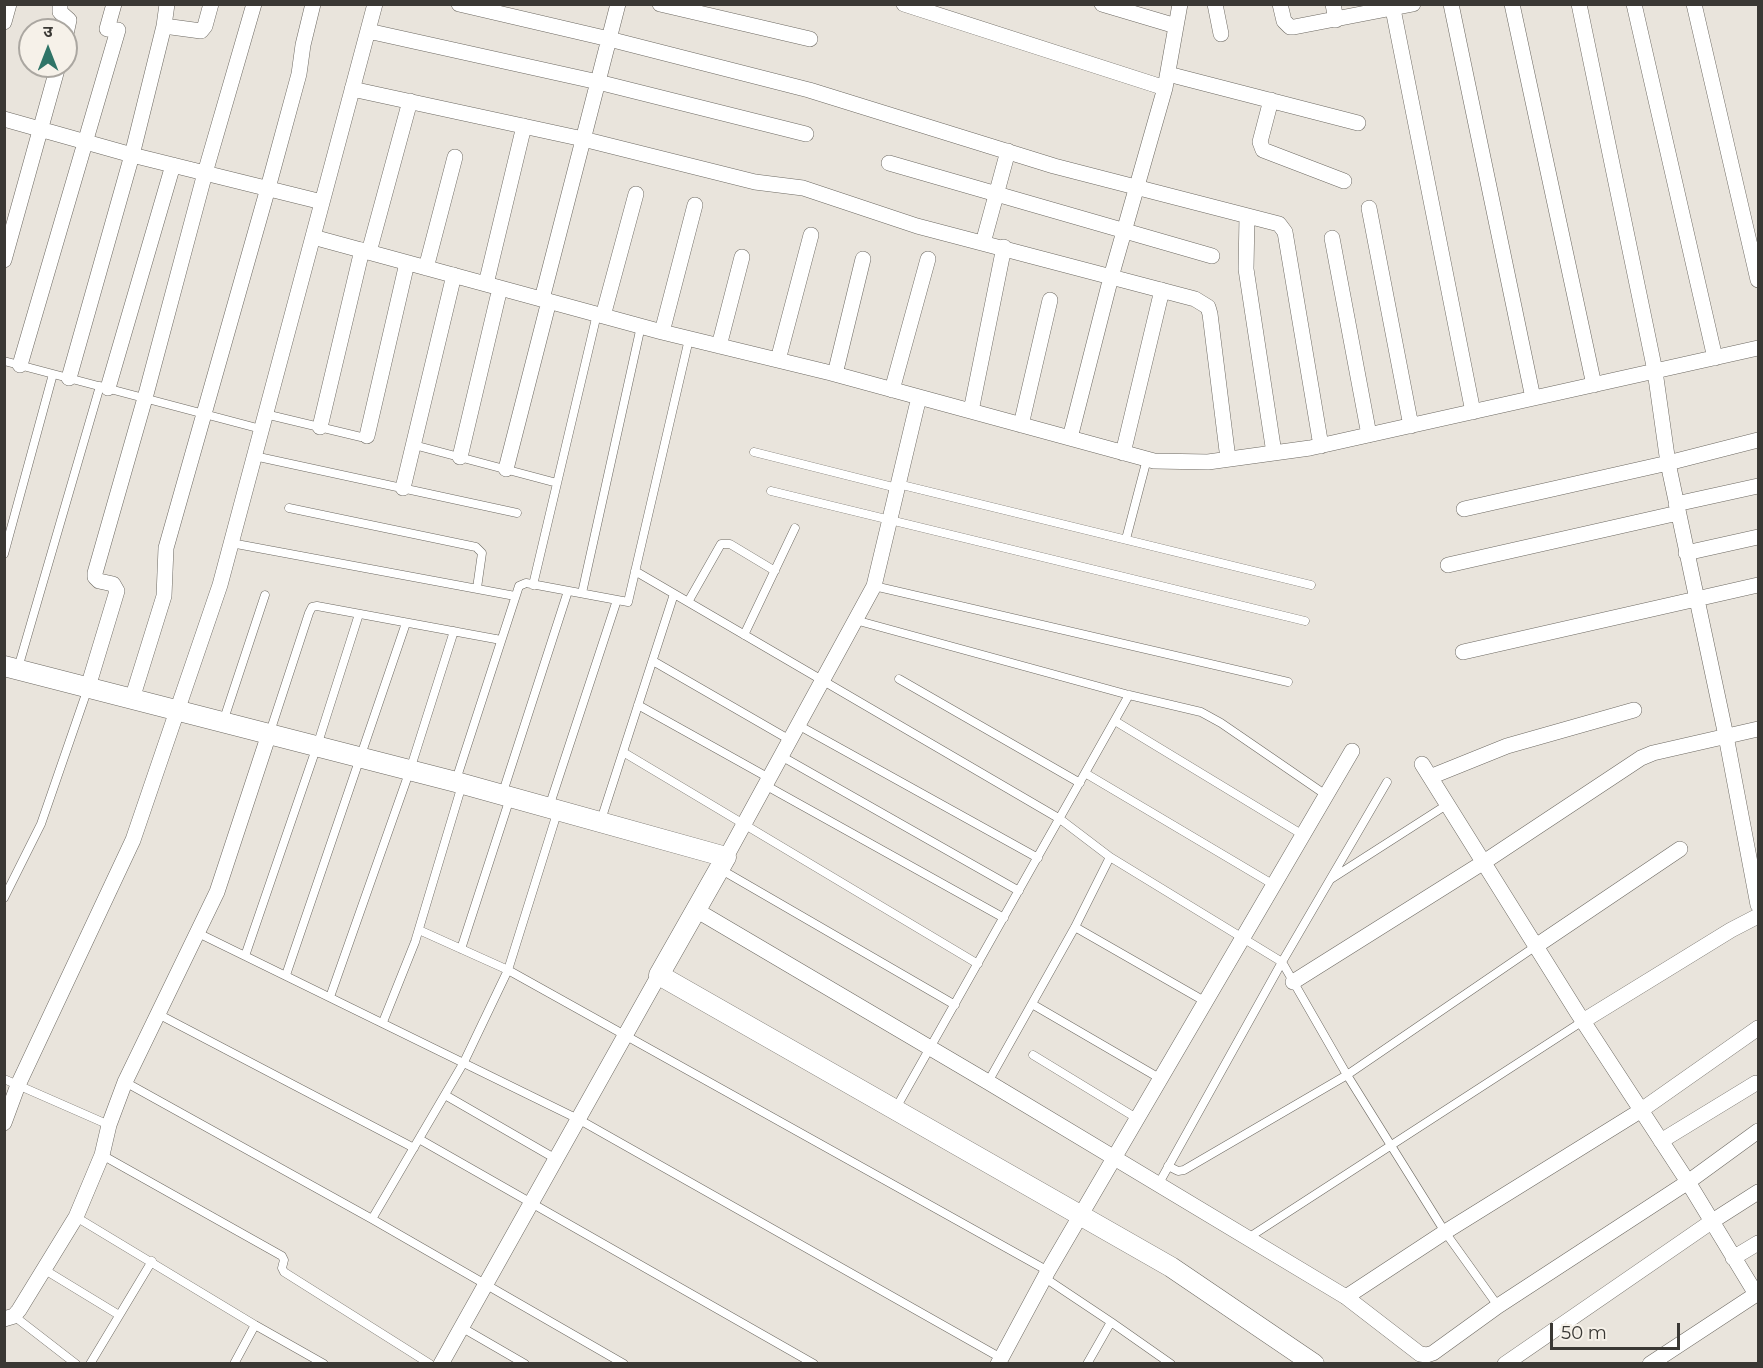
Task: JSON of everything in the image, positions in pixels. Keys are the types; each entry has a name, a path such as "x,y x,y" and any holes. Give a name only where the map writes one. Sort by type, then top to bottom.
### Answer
{"street":[{"path":"4,22 9,4"},
{"path":"60,4 60,12 67,18"},
{"path":"20,365 118,30 107,28 114,4"},
{"path":"69,378 132,155 164,26 167,4"},
{"path":"164,26 201,31 206,26 211,4"},
{"path":"88,687 117,591 113,584 96,579 96,573 205,173 254,4"},
{"path":"132,699 164,596 166,548 268,189 298,74 313,4"},
{"path":"4,1123 11,1082 133,840 220,585 375,4"},
{"path":"459,4 609,39 809,90 1008,151 1279,225 1285,232 1321,446"},
{"path":"506,470 583,140 618,4"},
{"path":"660,4 810,39"},
{"path":"904,4 1167,81 1271,100 1358,123"},
{"path":"1102,4 1176,26"},
{"path":"1070,438 1111,277 1167,81 1180,4"},
{"path":"1215,4 1221,34"},
{"path":"1281,4 1284,21 1290,27 1334,12 1413,4"},
{"path":"1451,4 1533,398"},
{"path":"1512,4 1594,385"},
{"path":"1579,4 1655,371 1668,463 1686,553 1726,736 1752,834 1758,905"},
{"path":"1634,4 1714,358"},
{"path":"1694,4 1758,280"},
{"path":"1393,7 1473,412"},
{"path":"368,31 598,82 806,135"},
{"path":"4,260 55,78"},
{"path":"352,89 524,126 755,182 803,188 917,226 1195,299 1208,307 1212,325 1228,459"},
{"path":"1271,100 1260,142 1263,150 1344,181"},
{"path":"320,427 366,251 410,101"},
{"path":"4,119 132,155 322,202"},
{"path":"460,457 524,126"},
{"path":"983,243 1008,151"},
{"path":"426,268 455,157"},
{"path":"889,163 1212,256"},
{"path":"104,387 173,165"},
{"path":"600,315 636,194"},
{"path":"662,332 694,205"},
{"path":"1369,208 1411,426"},
{"path":"1248,216 1246,270 1274,453"},
{"path":"778,360 811,235"},
{"path":"313,237 662,332 835,374 1147,459 1208,462 1321,446 1758,348"},
{"path":"1332,238 1369,435"},
{"path":"971,411 1004,247"},
{"path":"719,346 742,257"},
{"path":"835,374 863,259"},
{"path":"892,390 928,259"},
{"path":"367,435 407,262"},
{"path":"404,488 454,275"},
{"path":"1123,453 1162,290"},
{"path":"1021,425 1050,300"},
{"path":"441,1364 744,824 874,586 919,397"},
{"path":"1464,509 1668,463 1758,440"},
{"path":"1448,565 1758,486"},
{"path":"1686,553 1758,537"},
{"path":"1463,652 1758,585"},
{"path":"11,668 459,782 600,822 722,863"},
{"path":"1634,710 1426,771 1582,1021 1688,1182 1757,1294 1650,1364"},
{"path":"1293,982 1484,862 1641,758 1653,753 1758,729"},
{"path":"9,1317 45,1270 76,1217 102,1155 109,1125 125,1082 217,892 269,734"},
{"path":"1000,1361 1046,1275 1352,751"},
{"path":"1536,946 1680,849"},
{"path":"696,910 1346,1297 1414,1350 1427,1355 1433,1353 1498,1305 1688,1182 1758,1131"},
{"path":"1582,1021 1731,930 1758,916"},
{"path":"659,975 1171,1268 1303,1360"},
{"path":"1346,1297 1445,1232 1640,1111 1758,1028"},
{"path":"1661,1142 1756,1083"},
{"path":"1505,1364 1758,1191"},
{"path":"1733,1258 1758,1243"}],"lane":[{"path":"533,585 600,315"},
{"path":"582,593 641,326"},
{"path":"383,1022 419,930 459,782 519,586 533,585 628,602 689,339"},
{"path":"4,361 203,413 263,422 320,427 361,437 367,435"},
{"path":"4,554 53,374"},
{"path":"11,668 104,387"},
{"path":"414,445 557,483"},
{"path":"754,452 1311,585"},
{"path":"254,456 517,513"},
{"path":"1126,539 1147,459"},
{"path":"771,491 1305,621"},
{"path":"289,508 476,547 482,552 477,588"},
{"path":"744,635 795,528"},
{"path":"231,543 515,596"},
{"path":"688,602 721,544 730,544 775,570"},
{"path":"635,571 1060,819 1110,857 1282,962 1347,1075 1445,1232 1498,1305"},
{"path":"874,586 1288,682"},
{"path":"461,949 568,591"},
{"path":"600,822 674,594"},
{"path":"223,722 265,595"},
{"path":"372,1219 464,1062 508,970 617,600"},
{"path":"269,734 310,609 317,606 501,640"},
{"path":"245,956 317,746 359,614"},
{"path":"855,620 1210,716 1326,795"},
{"path":"286,975 406,623"},
{"path":"330,997 410,770 454,632"},
{"path":"652,661 790,740"},
{"path":"899,679 1080,783"},
{"path":"4,898 41,824 88,687"},
{"path":"895,1110 1129,695"},
{"path":"638,705 1004,918"},
{"path":"1115,721 1303,835"},
{"path":"798,725 1038,858"},
{"path":"623,752 978,964"},
{"path":"781,756 1019,891"},
{"path":"1085,773 1274,885"},
{"path":"1157,1185 1282,962 1387,782"},
{"path":"1330,880 1448,804"},
{"path":"988,1082 1075,927 1110,857"},
{"path":"722,863 955,1005"},
{"path":"1075,927 1206,1002"},
{"path":"419,930 508,970 626,1034 1046,1275 1171,1364"},
{"path":"198,933 578,1119 1000,1361"},
{"path":"1168,1166 1173,1170 1184,1170 1347,1075 1536,946"},
{"path":"1032,1004 1161,1079"},
{"path":"158,1014 414,1148"},
{"path":"1248,1238 1582,1021"},
{"path":"1033,1055 1137,1119"},
{"path":"11,1082 109,1125"},
{"path":"125,1082 372,1219 624,1364"},
{"path":"445,1095 556,1159"},
{"path":"419,1139 814,1364"},
{"path":"102,1155 282,1256 284,1272 429,1364"},
{"path":"76,1217 324,1364"},
{"path":"90,1364 152,1261"},
{"path":"45,1270 119,1314"},
{"path":"9,1317 76,1364"},
{"path":"1087,1364 1111,1322"},
{"path":"234,1364 255,1325"},
{"path":"461,1327 525,1364"}]}
